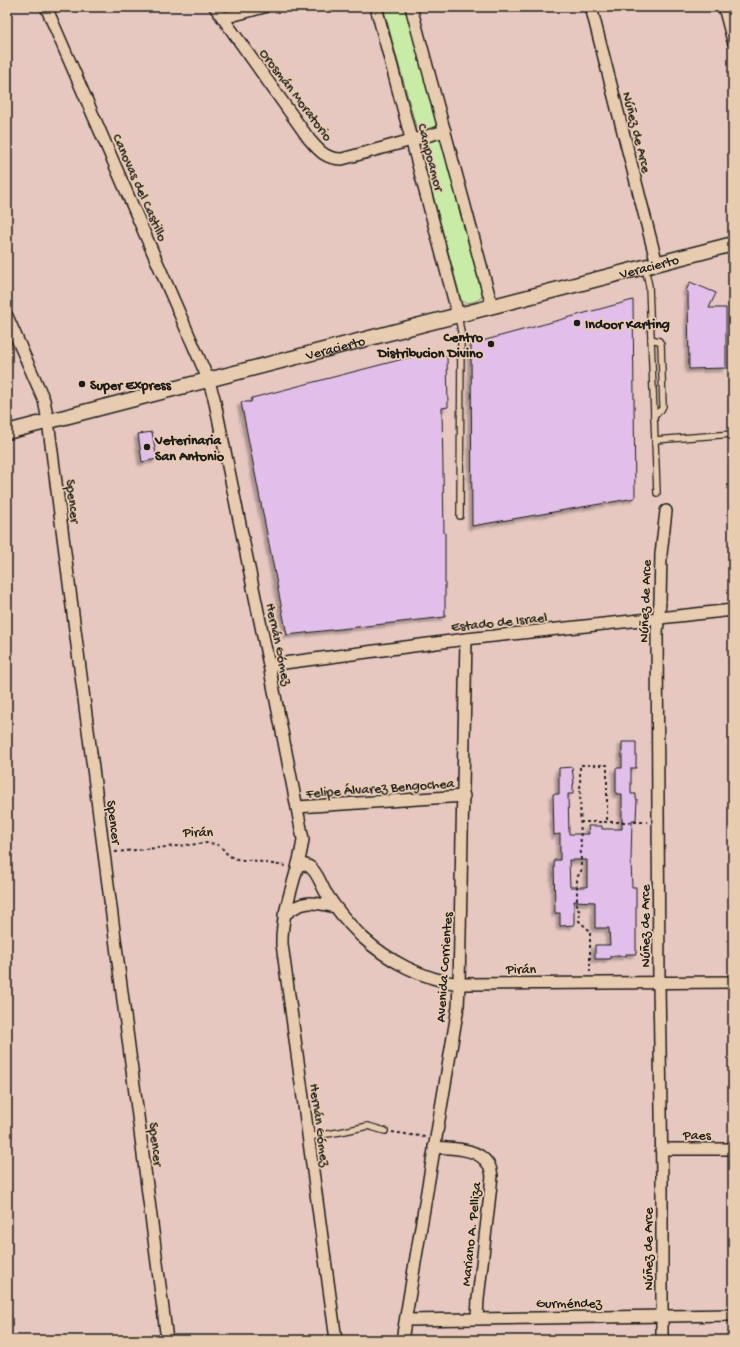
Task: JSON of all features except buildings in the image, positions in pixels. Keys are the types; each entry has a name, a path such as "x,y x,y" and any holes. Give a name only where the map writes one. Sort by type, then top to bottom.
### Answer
{"street":[{"name":"Canovas del Castillo","path":"46,7 208,379"},
{"name":"Orosmán Moratorio","path":"215,7 309,139 324,155 335,159 342,159 445,131"},
{"path":"223,18 264,7"},
{"name":"Campoamor","path":"376,7 458,315"},
{"name":"Campoamor","path":"412,7 492,306"},
{"name":"Núñez de Arce","path":"591,7 651,265"},
{"path":"724,7 733,41"},
{"name":"Veracierto","path":"7,432 733,244"},
{"name":"Spencer","path":"7,316 44,400 48,421 167,1340"},
{"name":"Hernán Gómez","path":"208,379 214,398 303,839 298,864 284,915 282,944 307,1137 336,1340"},
{"name":"Núñez de Arce","path":"662,1340 658,619 661,554 666,511"},
{"name":"Estado de Israel","path":"269,665 466,639 733,610"},
{"name":"Avenida Corrientes","path":"402,1340 458,1007 460,984 466,639"},
{"name":"Felipe Álvarez Bengochea","path":"297,807 464,796"},
{"name":"Pirán","path":"298,864 310,866 335,907 362,936 401,965 434,979 460,984 733,982"},
{"path":"284,915 291,909 306,902 315,902 335,907"},
{"name":"Mariano A. Pelliza","path":"435,1143 475,1152 489,1165 492,1176 479,1285 477,1318"},
{"name":"Paes","path":"661,1149 733,1149"},
{"name":"Gurméndez","path":"406,1320 733,1315"}],"lane":[{"path":"651,265 649,286 657,493"},
{"path":"458,315 461,332 460,516"},
{"path":"651,339 661,344 663,406 661,410 654,415"},
{"path":"655,440 733,434"},
{"path":"307,1137 368,1126 385,1131"}],"path":[{"path":"589,983 590,931 579,922 580,911 577,909 577,876 581,872 580,765 607,765 607,822"},
{"path":"580,822 658,822"},
{"name":"Pirán","path":"104,853 215,843 222,847 229,856 235,859 287,866 298,864"},
{"path":"385,1131 435,1143"}],"green space":[{"path":"383,7 406,7 438,128 418,134"},
{"path":"441,138 482,294 479,300 474,302 466,303 461,300 421,150 425,142"}],"place":[{"name":"Indoor Karting","path":"577,323"},
{"name":"Centro Distribucion Divino","path":"491,344"},
{"name":"Super Express","path":"82,384"},
{"name":"Veterinaria San Antonio","path":"147,447"}]}
